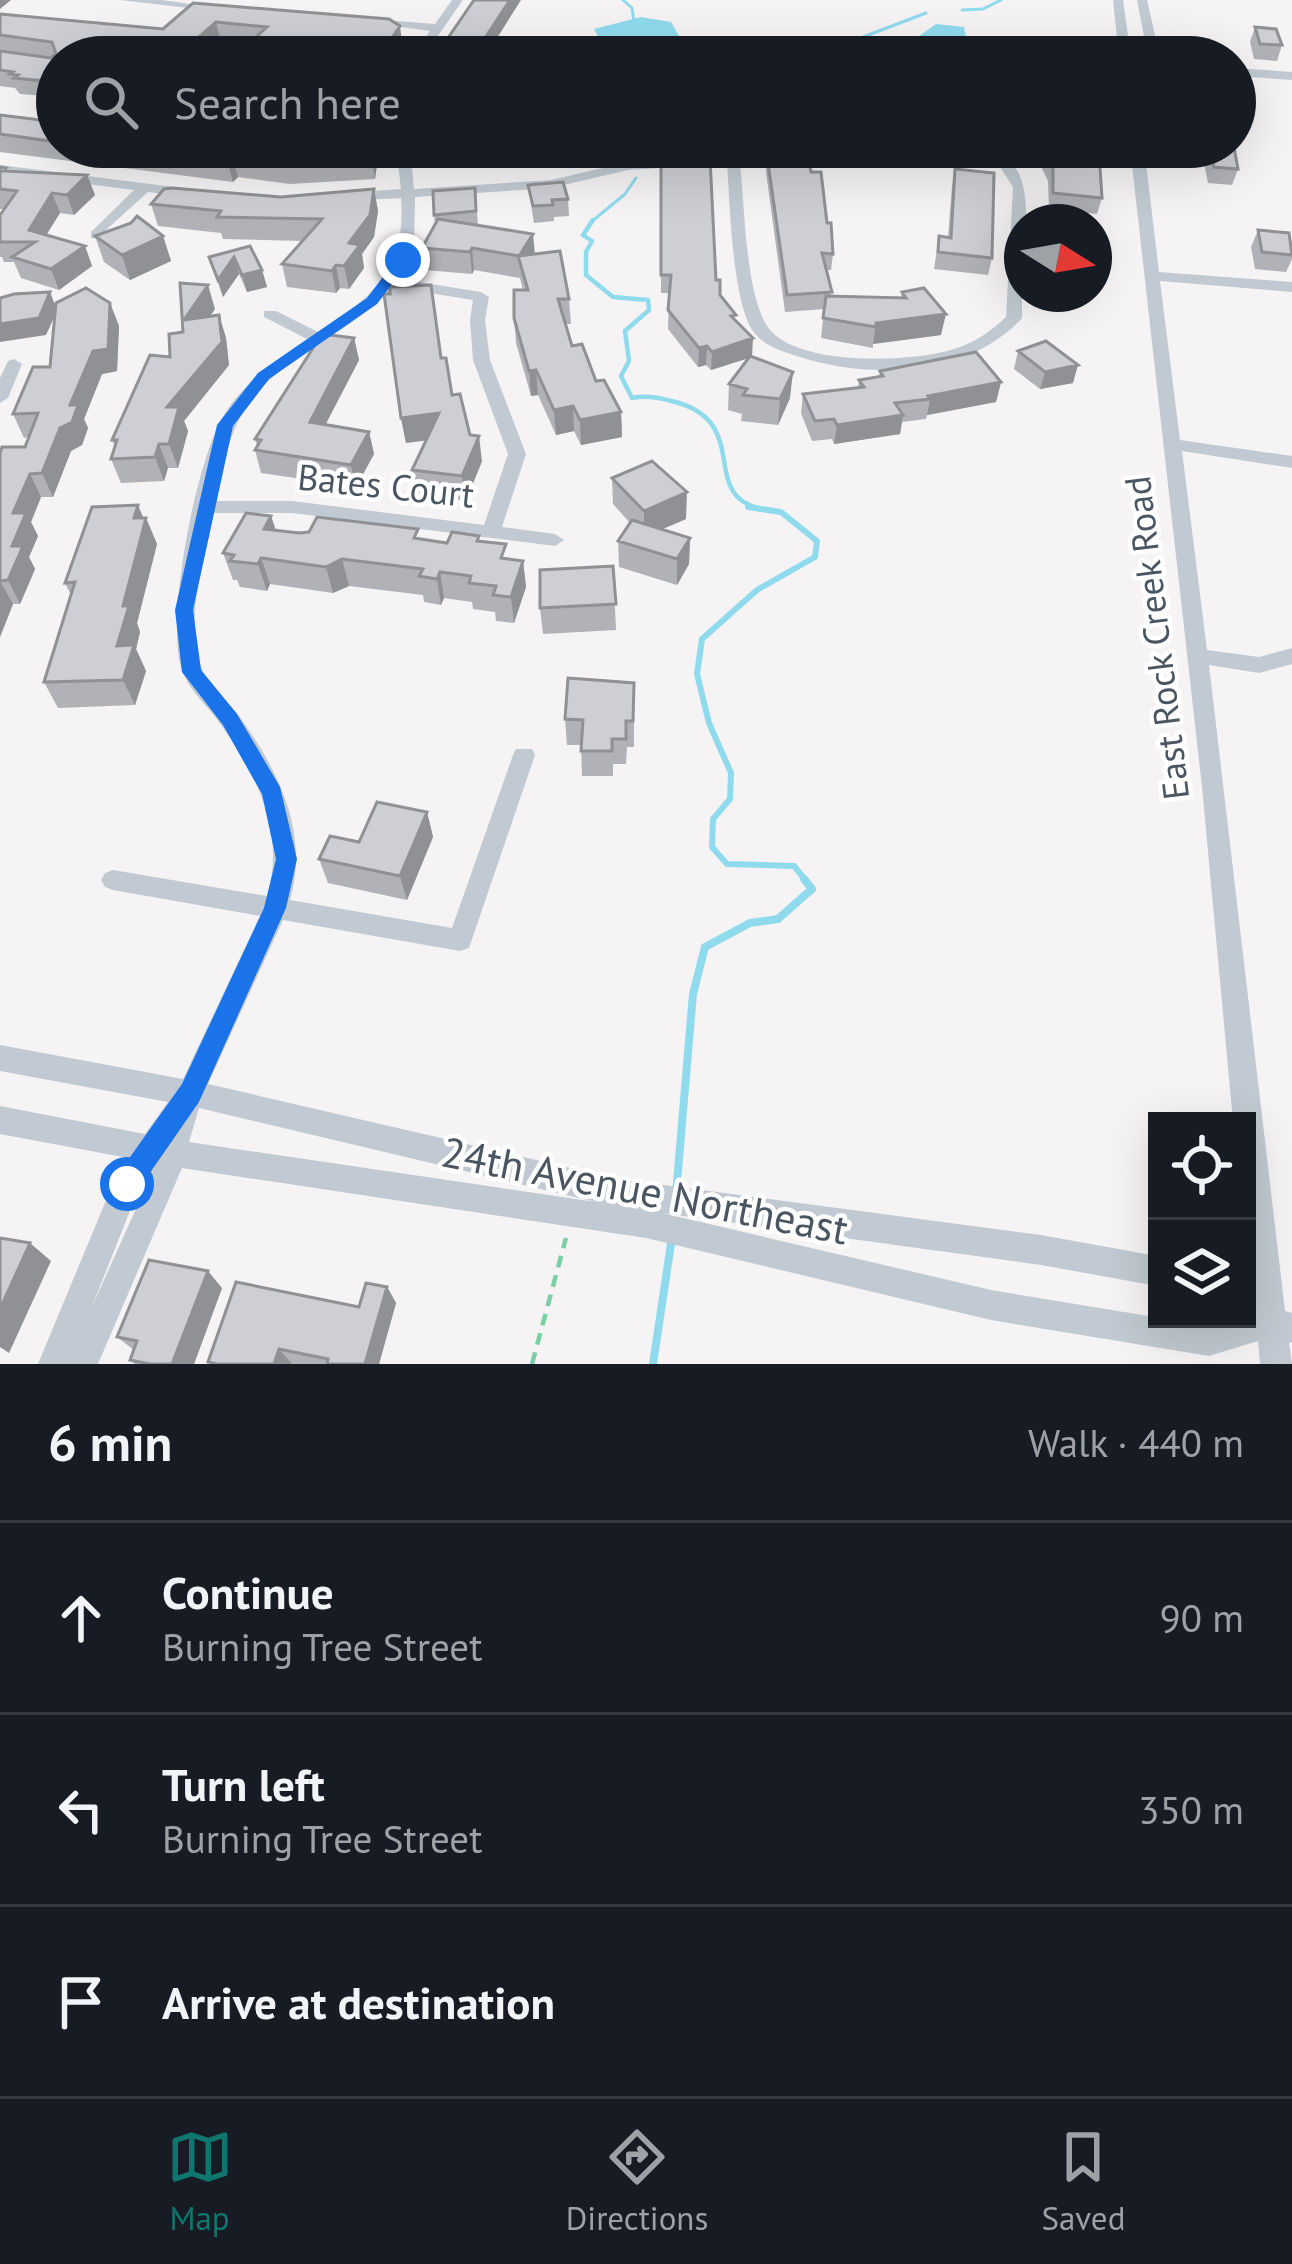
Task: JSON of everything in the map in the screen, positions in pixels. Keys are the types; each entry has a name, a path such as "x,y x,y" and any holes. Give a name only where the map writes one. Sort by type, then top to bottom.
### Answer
{"street":[{"path":"125,0 237,10"},
{"path":"431,36 458,0"},
{"path":"1118,0 1122,36"},
{"path":"1142,0 1150,36"},
{"path":"348,20 437,28"},
{"path":"1256,69 1292,76"},
{"path":"53,1364 127,1184 162,1151 190,1093 275,908 286,859 272,793 230,720 192,672 184,610 225,425 263,376 363,308 390,282 409,241 404,168"},
{"path":"329,198 551,184 616,168"},
{"path":"734,168 749,307 762,332 777,343 824,361 881,366 976,347 997,337 1014,318 1020,187 1008,168"},
{"name":"East Rock Creek Road","path":"1139,168 1246,1112"},
{"path":"0,169 213,196"},
{"path":"96,235 145,187"},
{"path":"1153,276 1292,287"},
{"path":"390,282 481,297 477,317 481,369 517,454 492,530"},
{"path":"270,314 317,338"},
{"path":"813,377 824,361"},
{"path":"0,398 14,364"},
{"path":"1173,445 1292,462"},
{"name":"Bates Court","path":"208,507 292,507 555,540"},
{"path":"1197,656 1259,665 1292,656"},
{"path":"113,880 460,940 524,755"},
{"name":"24th Avenue Northeast","path":"0,1058 190,1093 611,1205 685,1218 1041,1250 1148,1269"},
{"name":"24th Avenue Northeast","path":"0,1120 162,1151 573,1212 611,1205"},
{"path":"82,1364 162,1186 162,1151"},
{"name":"East Rock Creek Road","path":"1256,1199 1276,1364"},
{"name":"24th Avenue Northeast","path":"685,1218 991,1305 1209,1340 1270,1318"}],"path":[{"path":"532,1364 573,1212"}],"water":[{"path":"641,17 671,22 679,36 598,36 594,29"},
{"path":"936,24 964,27 966,36 919,36"}],"building":[{"path":"474,0 510,0 486,36 449,36"},
{"path":"193,3 389,19 400,26 393,36 257,36 267,27 216,22 200,36 36,36 36,40 0,35 0,14 163,29"},
{"path":"1255,27 1276,29 1282,45 1260,44"},
{"path":"0,51 36,56 36,80 14,78 18,75 0,70"},
{"path":"0,115 36,119 36,139 0,134"},
{"path":"0,167 6,168 3,171 87,175 67,195 52,193 29,230 85,246 51,269 12,257 35,242 0,242 0,215 17,191 0,189"},
{"path":"661,168 710,168 716,280 720,280 720,295 736,315 731,316 753,338 712,352 707,346 699,348 668,310 671,275 661,275"},
{"path":"769,168 810,168 821,172 827,223 831,223 833,254 822,253 832,292 787,295"},
{"path":"1053,168 1100,168 1102,198 1053,193"},
{"path":"955,169 994,173 992,258 938,252 939,236 951,238"},
{"path":"563,182 568,199 533,206 528,185"},
{"path":"475,188 476,211 434,215 433,191"},
{"path":"164,189 281,197 374,189 370,215 349,243 360,245 344,266 336,265 332,271 282,264 322,219 217,217 221,211 151,204"},
{"path":"137,216 163,236 122,255 95,236 131,223"},
{"path":"438,219 533,234 519,256 472,248 470,252 422,248"},
{"path":"1258,230 1289,233 1292,255 1262,252"},
{"path":"250,246 262,270 242,275 234,257 218,280 209,257"},
{"path":"560,251 569,299 558,299 572,346 582,344 596,381 604,380 621,412 580,420 573,406 554,410 536,370 529,371 514,318 514,290 528,290 518,256"},
{"path":"180,283 208,285 184,320 219,315 222,342 167,407 179,407 169,444 159,444 155,457 111,459 117,440 112,440 150,355 170,357 169,334 183,332"},
{"path":"431,285 441,358 446,358 452,395 460,394 470,435 479,436 462,476 412,470 439,413 401,418 384,294 390,294 390,287"},
{"path":"86,288 110,303 108,349 93,351 70,405 78,405 72,422 60,428 42,473 30,474 13,513 26,513 12,546 23,546 8,580 0,581 0,453 2,447 25,447 38,413 13,414 33,367 50,367 56,303"},
{"path":"924,288 946,314 876,323 876,327 823,318 826,296 906,298 902,292"},
{"path":"50,292 39,318 0,324 0,298"},
{"path":"322,334 354,338 310,422 369,432 351,465 255,450 261,440 255,439"},
{"path":"1046,341 1078,365 1045,372 1018,351"},
{"path":"976,352 1001,382 895,403 903,415 837,425 834,419 815,421 803,394 864,387 859,380 883,376 880,371"},
{"path":"750,356 793,372 780,399 743,395 747,389 729,384"},
{"path":"652,461 687,492 644,511 612,478"},
{"path":"138,505 134,518 146,518 117,646 134,645 123,680 44,682 75,582 65,583 92,507"},
{"path":"246,513 271,516 264,529 299,533 309,532 317,517 418,529 414,538 447,543 452,532 479,536 477,541 506,544 501,558 523,561 511,597 493,595 496,586 469,583 471,576 440,572 437,579 419,576 423,569 342,559 326,567 261,558 258,564 230,561 234,555 223,553"},
{"path":"632,520 690,538 677,559 618,541"},
{"path":"613,566 616,604 540,608 540,570"},
{"path":"568,678 634,683 633,721 626,721 626,739 612,739 612,751 581,751 583,720 565,719"},
{"path":"377,802 427,812 400,876 319,859 330,836 359,842"},
{"path":"0,1238 30,1243 0,1309"},
{"path":"149,1260 208,1271 172,1364 130,1360 137,1341 117,1337"},
{"path":"236,1282 359,1307 366,1283 387,1287 365,1364 327,1364 328,1359 279,1349 274,1364 208,1362"}],"waterway":[{"path":"623,0 632,8 634,22"},
{"path":"962,10 983,9 1001,0"},
{"path":"866,36 926,13"},
{"path":"592,221 625,194 636,178"},
{"path":"592,221 583,235 592,241 586,252 586,275 613,297 648,300 649,310 625,331 629,361 621,376 632,398 667,400 701,414 721,444 733,491 745,503 764,510"},
{"path":"748,507 764,510"},
{"path":"764,510 781,512 817,541 815,557 757,590 702,639 697,674 709,723 731,773 730,799 713,819 712,847 727,864 794,866 807,882"},
{"path":"676,1194 693,994 705,947 750,923 778,919 812,889 804,879"},
{"path":"653,1364 672,1237"}],"route":[{"path":"127,1184 190,1093 275,908 286,859 272,793 230,720 192,672 184,610 225,425 263,376 372,301 403,260"}]}
